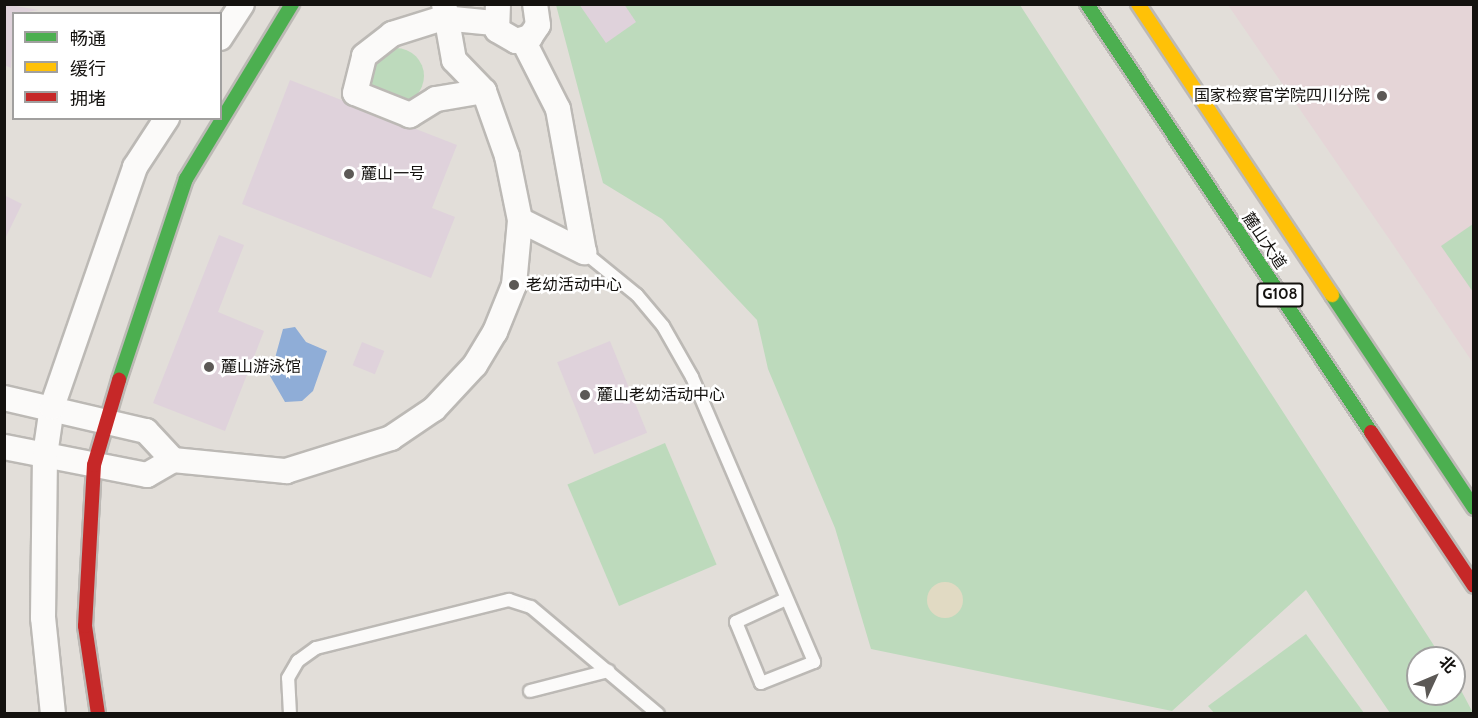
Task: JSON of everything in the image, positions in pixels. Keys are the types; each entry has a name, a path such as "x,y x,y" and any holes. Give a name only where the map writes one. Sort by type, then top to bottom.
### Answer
{"main road":[{"path":"222,120 292,4"},
{"name":"麓山大道","path":"1087,4 1473,586"},
{"name":"麓山大道","path":"1138,4 1473,508"},
{"path":"98,714 85,626 94,465 106,421 186,179 222,120"}],"street":[{"path":"222,35 242,4"},
{"path":"523,40 538,25 535,4"},
{"path":"484,92 436,99 410,114 355,93 358,69 377,44 443,11 496,14 502,36 523,40"},
{"path":"4,447 147,476 172,460 286,471 391,438 434,408 475,365 495,333 514,285 520,220 507,156 484,92 453,60 443,11"},
{"path":"523,40 558,109 584,252"},
{"path":"53,714 43,618 45,455 52,407 135,167 166,120"},
{"path":"520,220 584,252"},
{"path":"4,398 52,407 146,431 172,460"}],"lane":[{"path":"584,252 612,272 663,326 692,377 814,662 761,683 736,622 786,599"},
{"path":"290,714 288,678 298,661 316,648 509,600 531,607 658,714"},
{"path":"530,691 608,671"}],"shaded area":[{"name":"国家检察官学院四川分院","path":"1228,5 1473,5 1473,363 1394,246"}],"green space":[{"path":"556,5 1020,5 1434,646 1406,646 1406,706 1466,706 1466,700 1473,713 1390,713 1306,590 1172,711 871,649 835,528 768,369 757,320 662,219 603,183"},
{"path":"390,48 402,48 412,52 420,60 424,76 420,92 412,100 402,104 390,104 380,100 372,92 368,82 368,70 372,60 380,52"},
{"path":"1473,224 1473,292 1441,246"},
{"path":"665,443 717,565 619,606 567,484"},
{"path":"1306,634 1364,713 1214,713 1208,706"}],"sand":[{"path":"945,582 958,587 963,600 958,613 945,618 932,613 927,600 932,587"}],"water":[{"path":"295,327 306,342 327,351 313,391 302,401 285,402 270,376 283,329"}],"building":[{"path":"4,4 39,10 12,12 11,68 4,65"},
{"path":"579,4 624,4 636,22 606,43"},
{"name":"麓山一号","path":"290,80 457,145 432,208 455,217 431,278 242,204"},
{"path":"4,195 22,204 4,241"},
{"name":"麓山游泳馆","path":"219,235 244,245 218,312 264,331 225,431 153,403"},
{"path":"610,341 647,433 594,454 557,362"},
{"path":"362,342 384,351 375,374 353,365"}],"traffic: fast":[{"path":"222,120 292,4"},
{"path":"1087,4 1371,432"},
{"path":"119,380 186,179 222,120"},
{"path":"1332,295 1474,508"}],"traffic: slow":[{"path":"1138,4 1332,295"}],"traffic: jam":[{"path":"98,714 85,626 94,465 119,380"},
{"path":"1371,432 1474,586"}],"place":[{"name":"国家检察官学院四川分院","path":"1382,96"},
{"name":"麓山一号","path":"349,174"},
{"name":"老幼活动中心","path":"514,285"},
{"name":"麓山游泳馆","path":"209,367"},
{"name":"麓山老幼活动中心","path":"585,395"}]}
